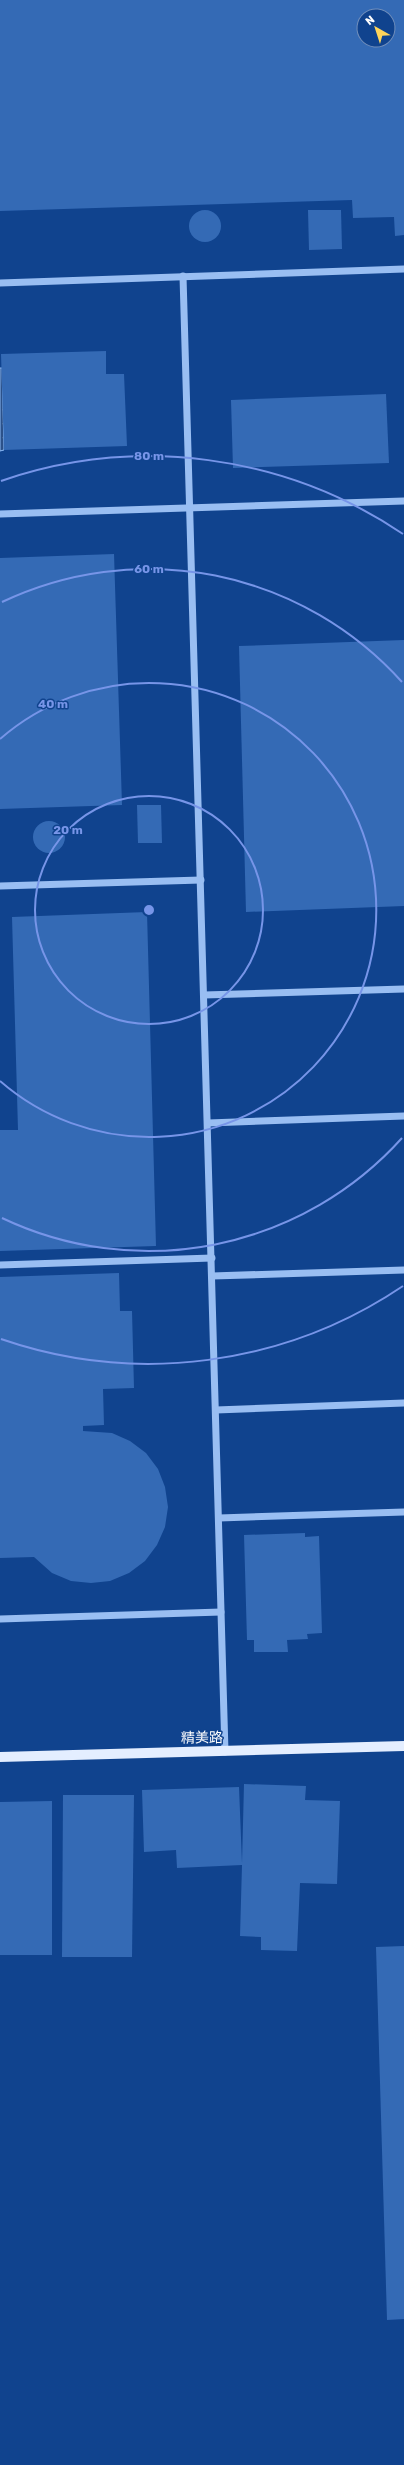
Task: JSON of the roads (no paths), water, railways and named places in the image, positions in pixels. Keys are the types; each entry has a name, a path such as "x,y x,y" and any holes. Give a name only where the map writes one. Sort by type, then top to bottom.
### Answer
{"main road":[{"name":"精美路","path":"0,1757 404,1746"}],"street":[{"path":"0,283 404,269"},
{"path":"183,276 191,508 226,1752"},
{"path":"0,514 404,501"},
{"path":"0,886 201,880"},
{"path":"204,995 404,989"},
{"path":"208,1123 404,1116"},
{"path":"0,1265 212,1258"},
{"path":"212,1276 404,1270"},
{"path":"216,1410 404,1403"},
{"path":"219,1518 404,1512"},
{"path":"0,1619 221,1612"}],"water":[{"path":"0,368 2,368 4,450 0,451"}]}
